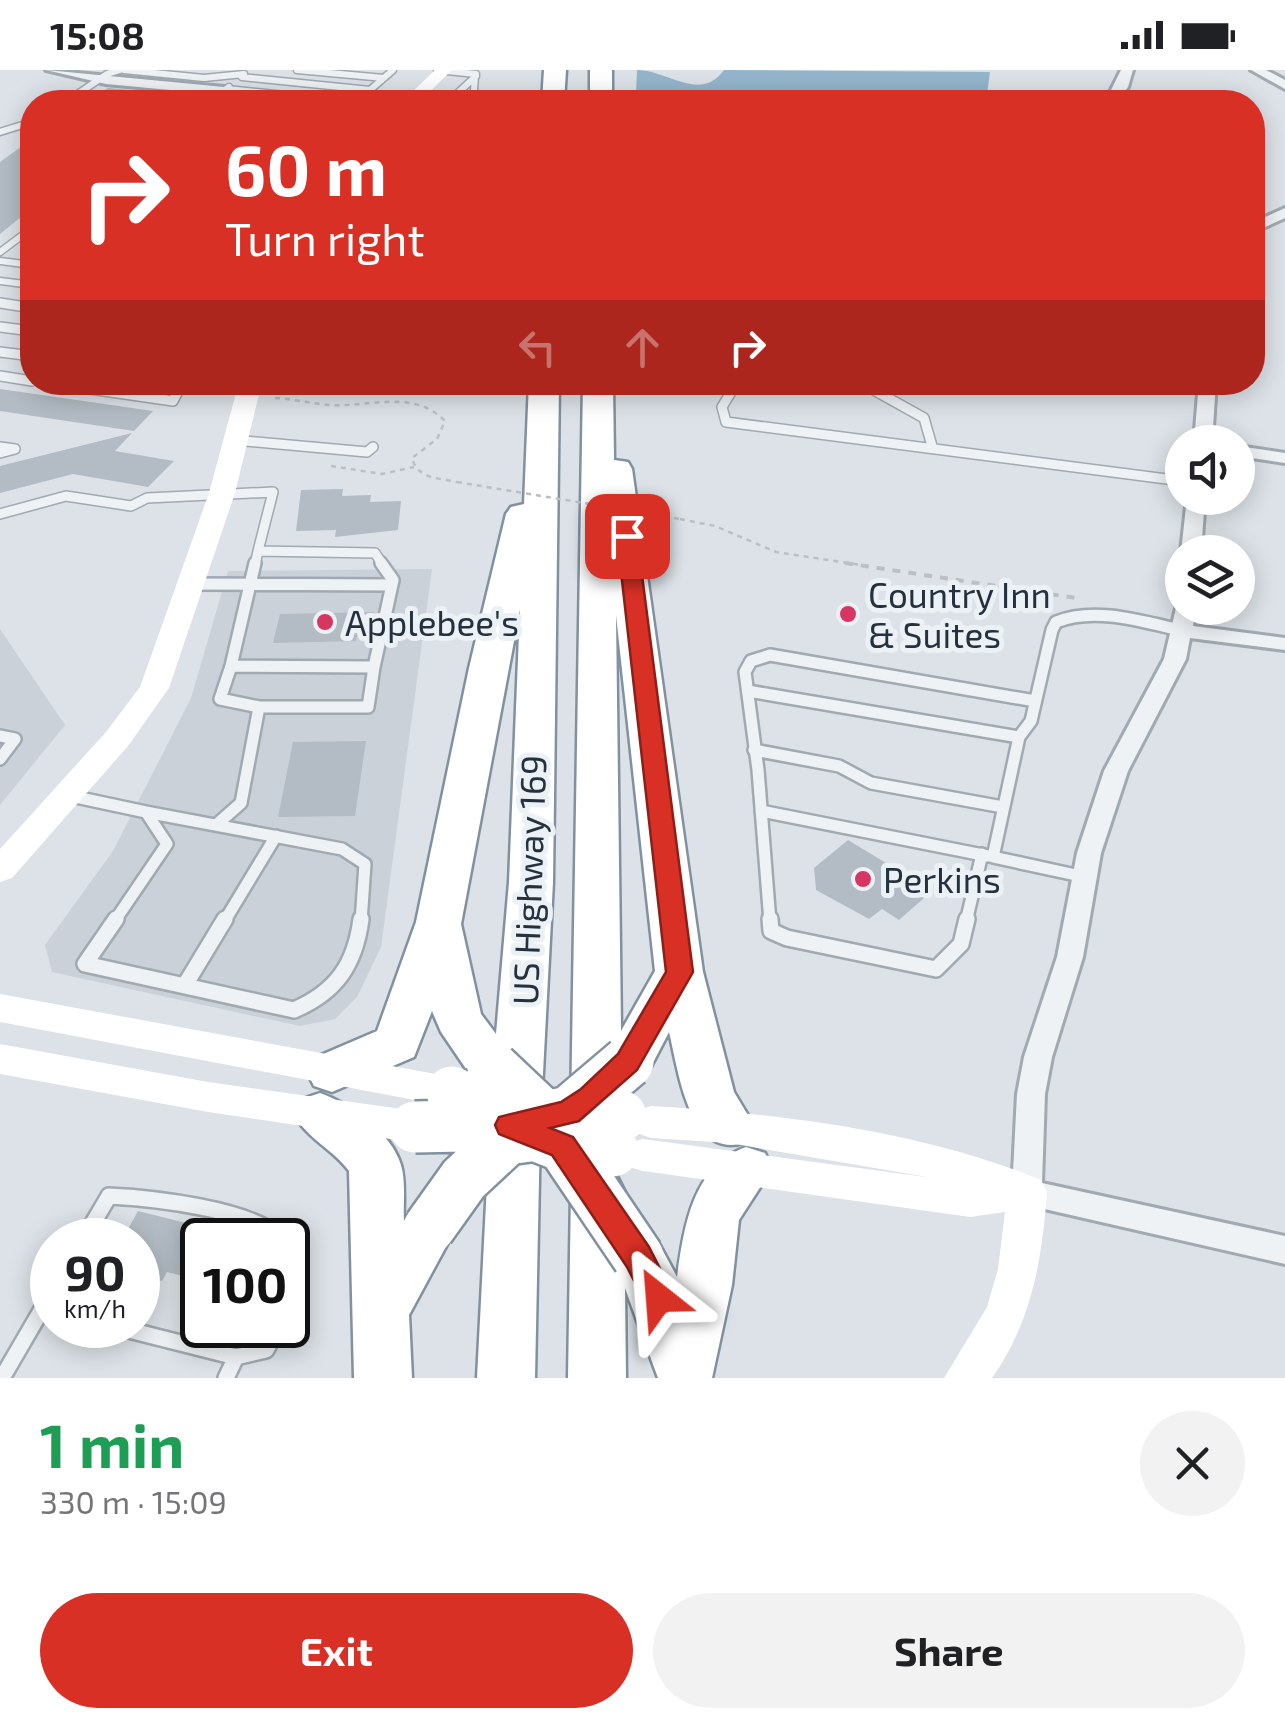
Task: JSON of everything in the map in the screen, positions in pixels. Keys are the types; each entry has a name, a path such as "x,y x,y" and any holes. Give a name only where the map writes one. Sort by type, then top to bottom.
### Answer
{"highway":[{"name":"US Highway 169","path":"506,1378 514,1130 531,882 544,395"},
{"name":"US Highway 169","path":"597,1378 598,395"},
{"path":"600,395 622,496 680,972 710,1098 738,1148 713,1214 704,1284 685,1376"},
{"path":"383,1378 374,1166 326,1093 398,1043 439,922 488,668 543,428"},
{"path":"439,922 458,1019 448,1104 586,1132"},
{"path":"586,1132 569,1112 628,1062 680,972"},
{"path":"378,1316 429,1228 464,1180 506,1139 586,1132"},
{"path":"586,1132 562,1146 638,1257 659,1298 685,1376"}],"street":[{"path":"52,70 201,90"},
{"path":"422,90 441,70"},
{"path":"1256,70 1285,84"},
{"path":"0,870 117,739 154,688 192,584 235,440 260,395"},
{"path":"1204,425 1207,395"},
{"path":"1255,454 1285,458"},
{"path":"966,1378 993,1343 1011,1307 1020,1274 1031,1094 1038,1057 1070,957 1097,824 1116,771 1167,678 1183,625"},
{"path":"1209,625 1285,644"},
{"path":"0,1008 326,1093 448,1104"},
{"path":"0,1059 448,1104"},
{"path":"586,1132 738,1148 970,1200 1027,1192 1285,1250"}],"lane":[{"path":"84,90 121,70 204,78 244,74 370,90 393,70"},
{"path":"297,70 384,78"},
{"path":"441,70 476,73"},
{"path":"179,90 183,87"},
{"path":"0,252 20,237"},
{"path":"12,243 20,244"},
{"path":"132,395 173,401 176,395"},
{"path":"729,395 722,407 726,422 1165,478"},
{"path":"883,395 924,418 932,446"},
{"path":"235,440 368,452 373,447"},
{"path":"0,514 66,496 132,506 147,498 273,492 220,699 259,707 368,706 393,580 376,552 258,551"},
{"path":"192,584 392,585"},
{"path":"1036,701 770,655 756,656 745,672 771,931 787,938 936,970 961,944 1003,807 1019,737 1031,721 1036,701 1052,630 1064,617 1165,619"},
{"path":"230,666 374,667"},
{"path":"748,691 1019,737"},
{"path":"216,825 240,803 259,707"},
{"path":"0,736 16,739 0,760"},
{"path":"754,750 838,766 871,784 1003,807"},
{"path":"67,795 342,849 365,864 353,966 317,1003 294,1010 85,964 167,844 146,812"},
{"path":"761,811 1085,877"},
{"path":"185,985 276,836"},
{"path":"96,1218 109,1196 156,1198 240,1218"},
{"path":"2,1378 30,1337"},
{"path":"160,1338 236,1357 267,1348"},
{"path":"226,1378 236,1357"}],"path":[{"path":"285,395 328,405 383,402 431,408 441,416 444,430 439,439 412,458 414,468 423,475 715,526 776,552 1086,600"},
{"path":"392,473 414,468"}],"shaded area":[{"path":"432,569 381,947 357,997 335,1019 300,1026 52,972 45,945 113,851 191,698 228,571"},
{"path":"0,629 65,725 0,805"}],"water":[{"path":"637,70 694,85 715,79 724,70 990,72 988,90 636,90"}],"building":[{"path":"20,148 20,218 0,234 0,162"},
{"path":"0,389 20,395 153,411 134,431 0,411"},
{"path":"132,433 115,451 174,461 148,487 73,474 0,493 0,466"},
{"path":"343,489 342,496 371,495 370,502 401,501 398,530 335,537 336,530 296,531 301,490"},
{"name":"Applebee's","path":"374,612 371,630 358,630 356,641 273,643 280,614"},
{"path":"366,741 355,816 278,817 293,742"},
{"name":"Perkins","path":"848,840 932,891 899,920 882,909 869,919 816,890 814,868"},
{"path":"138,1211 180,1222 180,1275 167,1272 160,1280 160,1218 134,1218"}],"place":[{"name":"Country Inn & Suites","path":"848,614"},
{"name":"Applebee's","path":"325,622"},
{"name":"Perkins","path":"863,879"}],"route":[{"path":"627,536 680,972 628,1062 591,1097 569,1112 509,1125 562,1146 638,1257 659,1298"}]}
